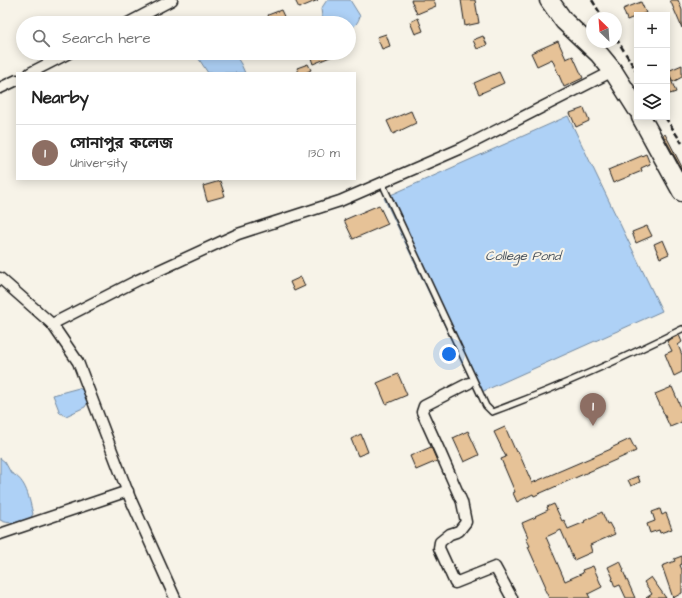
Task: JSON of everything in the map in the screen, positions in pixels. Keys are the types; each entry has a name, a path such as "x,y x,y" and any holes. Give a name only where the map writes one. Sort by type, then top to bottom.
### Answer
{"highway":[{"path":"549,0 564,21 599,54 614,71 634,104"},
{"path":"643,120 682,192"}],"street":[{"path":"141,16 172,0"},
{"path":"32,72 55,60"},
{"path":"52,324 138,280 238,234 340,201 462,148 614,71"},
{"path":"0,88 16,80"},
{"path":"0,278 52,324 78,362 128,491 175,598"},
{"path":"469,383 424,406 422,412 462,502 466,522 459,532 450,534 440,542 439,548 455,583 495,567 512,598"},
{"path":"0,534 128,491"}],"lane":[{"path":"382,183 486,406 492,412 544,392 682,329"}],"water":[{"path":"327,0 350,0 360,16 356,24 356,16 322,16 321,9"},
{"path":"200,60 238,60 245,72 207,72"},
{"name":"College Pond","path":"568,116 662,311 477,394 384,198"},
{"path":"79,388 84,391 88,402 85,407 66,416 60,413 53,395"},
{"path":"0,458 5,462 11,473 21,480 24,485 33,514 29,520 11,523 0,520"}],"building":[{"path":"295,0 318,0 299,8"},
{"path":"411,0 434,0 436,6 417,14"},
{"path":"461,0 475,0 479,23 465,26"},
{"path":"670,0 678,0 682,10 682,28"},
{"path":"641,2 646,12 634,12 634,17 627,20 623,9"},
{"path":"281,10 284,16 268,16"},
{"path":"418,18 423,31 415,34 410,22"},
{"path":"386,34 390,46 382,49 377,37"},
{"path":"483,36 487,45 477,49 473,40"},
{"path":"558,41 566,59 573,56 583,78 564,87 552,59 537,66 531,53"},
{"path":"312,60 323,60 313,64"},
{"path":"308,64 311,70 307,72 299,72 297,68"},
{"path":"682,65 682,77 673,82 670,75 670,70"},
{"path":"499,72 504,83 479,94 474,83"},
{"path":"670,77 676,92 670,94"},
{"path":"584,108 589,121 576,127 570,113"},
{"path":"411,111 416,123 393,134 387,121"},
{"path":"665,134 682,167 682,170 663,135"},
{"path":"646,154 650,164 641,168 642,171 613,183 608,170"},
{"path":"220,181 225,196 207,201 203,186"},
{"path":"379,205 388,224 353,239 344,220"},
{"path":"647,226 652,236 636,243 632,232"},
{"path":"663,240 669,254 660,258 654,244"},
{"path":"301,277 305,286 294,291 290,282"},
{"path":"679,335 682,342 678,345 682,355 682,372 674,376 665,354 672,351 667,341"},
{"path":"398,374 407,395 386,404 377,383"},
{"path":"672,387 682,410 682,422 670,427 655,394"},
{"path":"505,427 516,452 518,451 532,483 611,449 630,439 636,451 517,502 513,493 515,492 501,459 506,457 494,432"},
{"path":"468,431 479,455 464,462 453,438"},
{"path":"361,434 368,452 358,456 351,439"},
{"path":"431,447 437,461 416,470 410,456"},
{"path":"638,476 640,482 631,486 628,480"},
{"path":"554,504 562,521 564,520 568,529 585,522 584,521 602,512 607,524 609,523 615,534 590,545 592,552 574,560 561,530 546,537 565,581 583,573 582,570 593,566 602,587 588,594 590,598 549,598 544,588 546,587 528,547 530,546 526,538 528,537 522,523 548,510 547,507"},
{"path":"660,509 662,515 666,513 672,529 660,533 659,530 650,533 647,524 655,521 652,512"},
{"path":"682,556 682,564 680,565 682,570 682,593 673,598 662,566 675,561 674,559"},
{"path":"620,561 635,598 626,598 620,585 615,587 608,567"},
{"path":"651,577 666,598 646,598 652,594 644,582"}],"railway":[{"path":"592,0 599,12"},
{"path":"622,48 634,67"},
{"path":"667,120 682,143"}],"place":[{"name":"সোনাপুর কলেজ","path":"593,426"}]}
